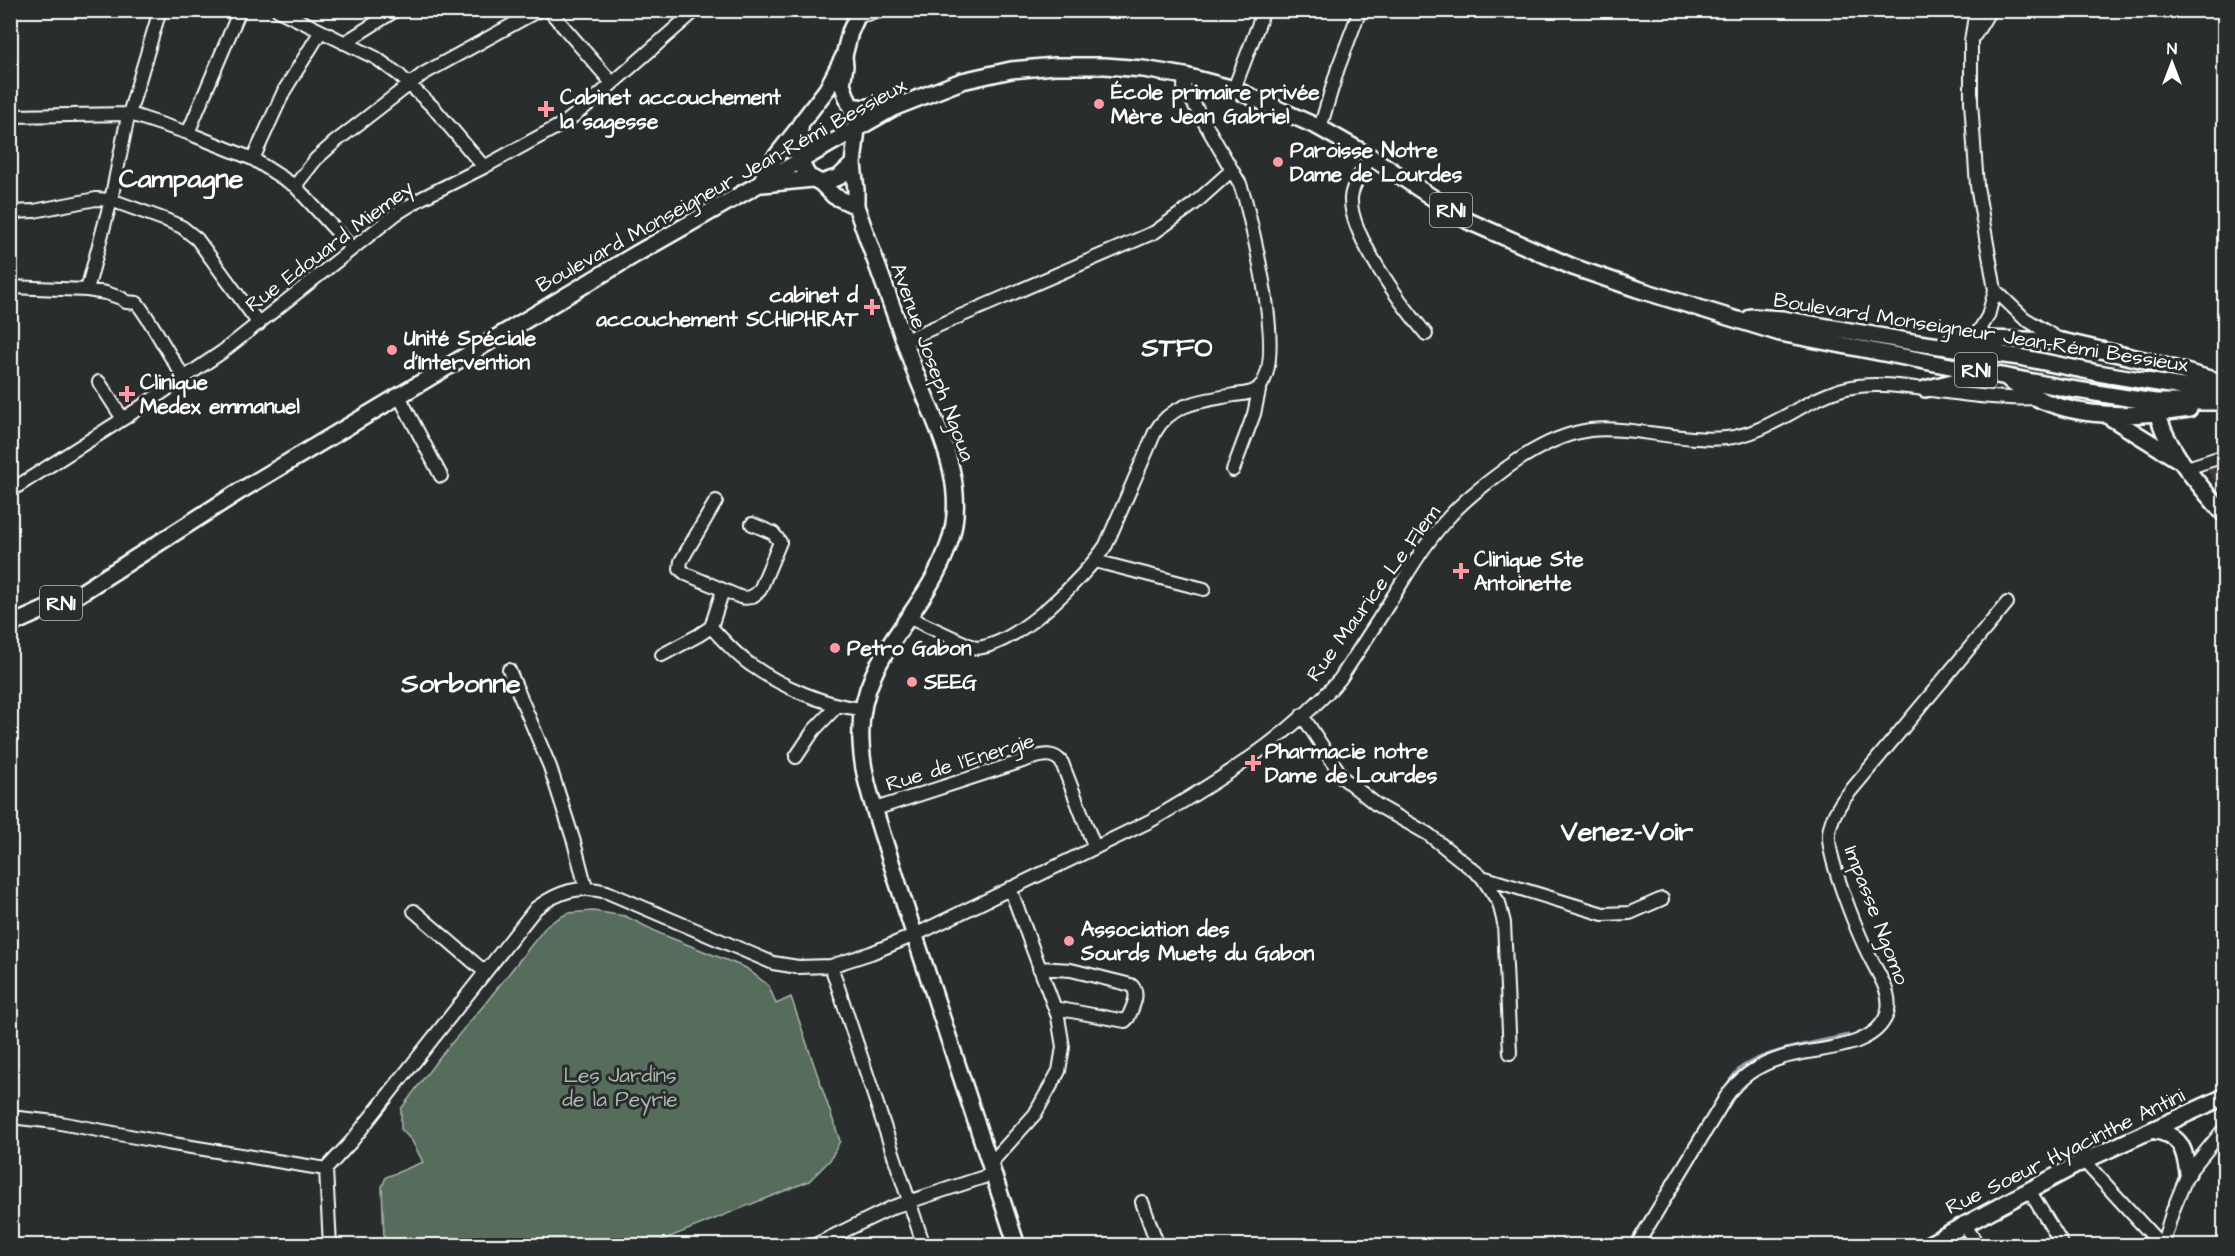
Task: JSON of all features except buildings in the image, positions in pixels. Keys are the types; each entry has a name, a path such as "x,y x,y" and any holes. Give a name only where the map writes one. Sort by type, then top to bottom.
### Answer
{"main road":[{"path":"857,129 842,84 844,56 850,32 859,13"},
{"path":"844,56 827,89 787,145 770,164 760,184 817,181 839,177 875,126 914,104 928,93"},
{"name":"Boulevard Monseigneur Jean-Rémi Bessieux","path":"10,625 79,594 107,574 636,254 893,108 962,81 997,73 1055,66 1143,69 1185,76 1234,89 1320,128 1371,157 1468,221 1573,267 1780,333 1998,371 2156,408 2224,403"},
{"path":"813,106 826,97 848,101 865,108 928,93"},
{"path":"801,123 797,147 803,170 834,196 855,206"},
{"name":"Avenue Joseph Ngoua","path":"857,129 854,158 855,206 948,454 955,502 950,540 935,576 872,674 862,709 862,757 874,809 1017,1245"},
{"name":"Boulevard Monseigneur Jean-Rémi Bessieux","path":"1730,316 1782,319 1918,343 2019,357 2224,394"},
{"path":"1918,343 1966,339 2062,341 2144,360 2224,384"},
{"path":"1925,389 1998,371 2043,339"},
{"path":"2144,360 2163,429 2184,465 2224,514"},
{"path":"1998,371 2014,385 2037,398 2063,408 2103,414 2156,408"},
{"path":"2103,414 2184,465"},
{"name":"Boulevard Monseigneur Jean-Rémi Bessieux","path":"10,613 107,574"},
{"name":"Rue Soeur Hyacinthe Antini","path":"1925,1245 2084,1161 2224,1097"},
{"path":"2152,1130 2164,1132 2177,1140 2183,1149 2188,1173"}],"street":[{"path":"87,290 111,200 130,114 160,10"},
{"path":"188,133 240,10"},
{"path":"278,10 376,58 409,85 447,123 484,167"},
{"path":"344,43 396,10"},
{"path":"294,186 316,159 409,85 443,62 539,10"},
{"path":"549,10 612,83"},
{"name":"Rue Edouard Miemey","path":"10,491 185,378 259,324 396,214 566,122 590,104 696,10"},
{"path":"859,13 886,10"},
{"path":"1234,89 1264,10"},
{"path":"1320,128 1338,68 1360,10"},
{"path":"1966,339 1979,331 1988,316 1995,290 1977,186 1971,102 1971,41 1976,10"},
{"path":"1971,41 1990,10"},
{"path":"253,159 284,92 321,31"},
{"path":"1185,76 1184,87 1232,170 1245,199 1267,292 1269,353 1267,373 1260,386 1254,414 1233,470"},
{"path":"10,116 130,114 188,133 253,159 294,186 352,248"},
{"path":"1371,157 1352,191 1351,200 1356,221 1371,255 1426,334"},
{"path":"905,340 1155,232 1186,211 1232,170"},
{"path":"10,212 96,199 111,200 174,224 197,239 259,324"},
{"path":"10,287 87,290 106,293 126,302 137,303 148,316 185,378"},
{"path":"1995,290 2024,318 2062,341"},
{"path":"99,382 123,419"},
{"name":"Rue Maurice Le Flem","path":"586,888 625,899 773,963 798,967 831,966 915,935 1095,849 1187,800 1251,757 1326,695 1340,679 1408,571 1449,516 1492,479 1540,446 1589,430 1614,430 1694,439 1727,438 1746,434 1809,403 1847,388 1868,385 1897,386 2011,399 2037,398"},
{"path":"908,617 975,648 985,647 1001,640 1034,620 1095,561 1115,529 1155,432 1164,418 1189,403 1248,393 1260,386"},
{"path":"399,396 441,476"},
{"path":"2184,465 2224,456"},
{"path":"716,501 681,561 680,567 686,574 747,598 755,595 760,590 780,548 778,538 773,533 752,524"},
{"path":"1095,561 1204,589"},
{"path":"662,655 699,636 711,627 723,590"},
{"name":"Impasse Ngomo","path":"1636,1245 1726,1097 1740,1078 1781,1057 1849,1044 1863,1039 1882,1023 1887,1014 1888,995 1864,945 1833,860 1829,841 1830,825 1842,800 2007,603"},
{"path":"711,627 752,666 789,686 837,706 862,709"},
{"path":"330,1245 326,1168 351,1142 536,908 562,893 586,888 550,767 509,670"},
{"path":"795,757 814,730 837,706"},
{"path":"1302,715 1343,778 1377,806 1428,834 1482,877 1499,903 1504,923 1510,1053"},
{"name":"Rue de l'Energie","path":"874,809 1032,758 1050,755 1057,757 1062,763 1095,849"},
{"path":"1482,877 1603,914 1630,913 1662,899"},
{"path":"813,1245 851,1226 992,1169 1035,1114 1059,1071 1063,1047 1062,1034 1010,888"},
{"path":"414,911 485,972"},
{"path":"831,966 924,1245"},
{"path":"1039,968 1086,972 1135,988 1136,993 1125,1021 1054,1008"},
{"path":"10,1117 54,1122 167,1143 326,1168"},
{"path":"2084,1161 2162,1245 2188,1173 2224,1129"},
{"path":"2029,1190 2063,1245"},
{"path":"1142,1202 1158,1245"},
{"path":"1964,1223 1978,1245"}],"shaded area":[{"path":"2224,463 2224,493 2205,467"}],"green space":[{"name":"Les Jardins de la Peyrie","path":"593,911 625,916 661,934 746,968 769,986 776,1004 791,997 840,1141 830,1160 809,1181 650,1245 393,1245 384,1238 382,1187 386,1177 423,1162 412,1141 401,1129 401,1109 438,1059 548,924 568,913"}],"waterway":[{"path":"1723,1091 1737,1071 1754,1060 1794,1047 1848,1035"},
{"path":"1629,1246 1718,1099"}],"place":[{"name":"École primaire privée Mère Jean Gabriel","path":"1099,104"},
{"name":"Cabinet accouchement la sagesse","path":"546,109"},
{"name":"Paroisse Notre Dame de Lourdes","path":"1278,162"},
{"name":"cabinet d accouchement SCHIPHRAT","path":"872,307"},
{"name":"Unité Spéciale d'Intervention","path":"392,350"},
{"name":"Clinique Medex emmanuel","path":"127,394"},
{"name":"Clinique Ste Antoinette","path":"1461,571"},
{"name":"Petro Gabon","path":"835,648"},
{"name":"SEEG","path":"912,682"},
{"name":"Pharmacie notre Dame de Lourdes","path":"1253,763"},
{"name":"Association des Sourds Muets du Gabon","path":"1069,941"}],"district":[{"name":"Campagne","path":"181,178"},
{"name":"STFO","path":"1177,347"},
{"name":"Sorbonne","path":"461,683"},
{"name":"Venez-Voir","path":"1627,831"}]}
